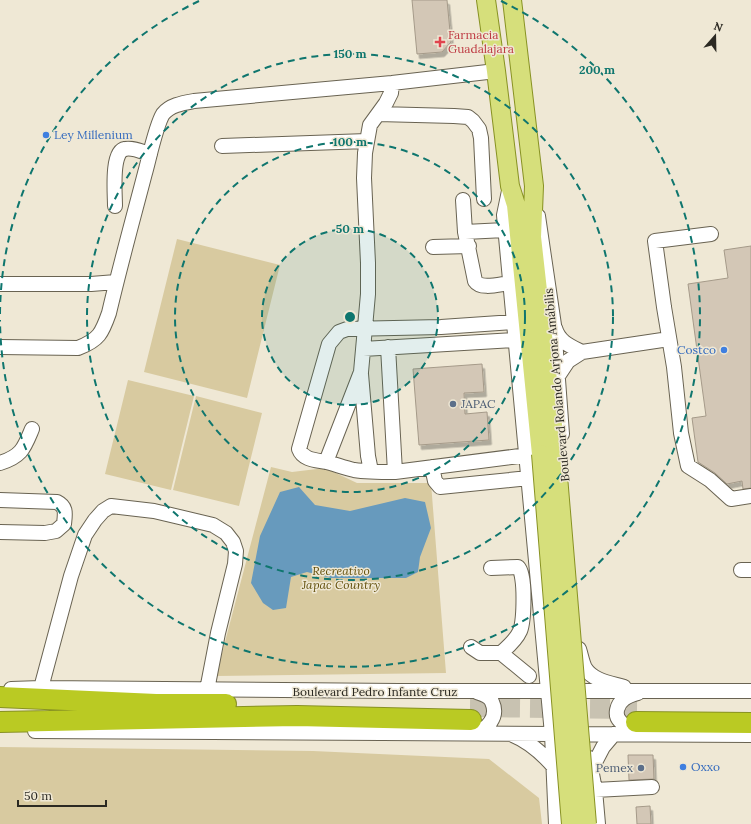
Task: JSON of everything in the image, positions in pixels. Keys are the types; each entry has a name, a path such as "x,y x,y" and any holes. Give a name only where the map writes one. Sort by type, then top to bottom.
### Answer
{"highway":[{"name":"Boulevard Pedro Infante Cruz","path":"0,697 156,704 473,713"},
{"name":"Boulevard Pedro Infante Cruz","path":"637,710 751,710"},
{"name":"Boulevard Pedro Infante Cruz","path":"637,710 751,723"},
{"name":"Boulevard Pedro Infante Cruz","path":"0,722 473,713"}],"main road":[{"path":"486,0 510,186 516,205 519,234"},
{"name":"Boulevard Rolando Arjona Amábilis","path":"512,0 534,186"},
{"path":"519,234 534,186"},
{"name":"Boulevard Rolando Arjona Amábilis","path":"519,234 541,454"},
{"path":"541,454 571,824"},
{"path":"541,454 586,824"}],"street":[{"path":"0,347 78,348 98,338 105,324 150,154 163,114 170,107 194,101 392,83 496,71"},
{"path":"371,471 368,456 361,372 368,294 364,178 370,125 386,103 391,93 392,83"},
{"path":"378,114 468,117 473,121 479,129 481,138 484,199"},
{"path":"222,146 367,141"},
{"path":"115,206 115,163 120,152 124,149 130,149 150,154"},
{"name":"Boulevard Rolando Arjona Amábilis","path":"534,186 554,325 582,692 598,824"},
{"path":"462,200 467,239 475,281 477,284 486,286 510,283"},
{"path":"433,247 467,239 519,234"},
{"name":"Boulevard Rolando Arjona Amábilis","path":"519,234 510,283 515,340 541,454 529,478 552,734 556,824"},
{"path":"711,234 655,241 674,367 681,432 688,466 710,480 731,499 751,496"},
{"path":"0,284 91,284 116,282"},
{"path":"514,322 468,326 347,329 339,332 329,344 300,449 301,453 305,457 355,470 395,472 541,454"},
{"path":"554,325 557,337 582,352"},
{"path":"468,326 469,343"},
{"path":"558,376 568,361 582,352 669,339"},
{"path":"363,349 515,340"},
{"path":"388,347 395,472"},
{"path":"326,462 361,372"},
{"path":"0,463 15,457 24,450 32,428"},
{"path":"432,467 435,482 440,487 529,478"},
{"path":"0,500 57,502 62,504 65,510 64,524 56,531 0,532"},
{"path":"41,688 71,576 85,535 102,511 111,506 154,511 213,525 226,533 233,542 236,551 235,564 218,633 207,690"},
{"path":"491,568 518,566 522,575 522,624 519,633 514,640 501,653"},
{"path":"471,647 480,652 501,653 529,676"},
{"path":"579,649 585,668 591,675 599,679 637,710"},
{"path":"501,692 525,680 534,669 544,650"},
{"name":"Boulevard Pedro Infante Cruz","path":"0,690 41,688 207,690 473,713 499,733 552,734 614,734 637,710 751,691"},
{"name":"Boulevard Pedro Infante Cruz","path":"0,730 87,732 473,713 501,692 582,692 637,710 751,735"},
{"path":"499,733 514,735 525,740 541,752 554,767"},
{"path":"591,770 603,747 614,734"},
{"path":"595,790 652,788"}],"green space":[{"path":"177,239 280,265 247,398 144,372"},
{"path":"128,380 194,396 171,490 105,474"},
{"path":"196,396 262,413 239,506 173,490"},
{"name":"Recreativo Japac Country","path":"271,467 292,472 325,468 357,483 431,483 446,673 216,676"},
{"path":"0,747 313,751 489,759 539,798 542,824 0,824"}],"water":[{"path":"299,487 315,505 350,511 405,498 425,502 431,528 420,557 418,572 406,578 331,578 307,572 291,577 286,608 273,610 263,603 251,583 260,536 280,492"}],"building":[{"path":"412,0 447,0 451,42 442,52 417,54"},
{"name":"Costco","path":"751,246 751,488 743,489 742,481 727,484 715,473 698,462 692,418 706,416 688,284 728,278 724,250"},
{"path":"482,364 484,392 464,393 465,414 487,412 489,440 419,445 413,369"},
{"path":"628,755 653,755 654,779 629,780"},
{"path":"650,806 651,824 637,824 636,807"}],"tunnel":[{"path":"470,707 637,709"}],"place":[{"name":"Farmacia Guadalajara","path":"440,42"},
{"name":"Ley Millenium","path":"46,135"},
{"name":"Costco","path":"724,350"},
{"name":"JAPAC","path":"453,404"},
{"name":"Oxxo","path":"683,767"},
{"name":"Pemex","path":"641,768"}]}
